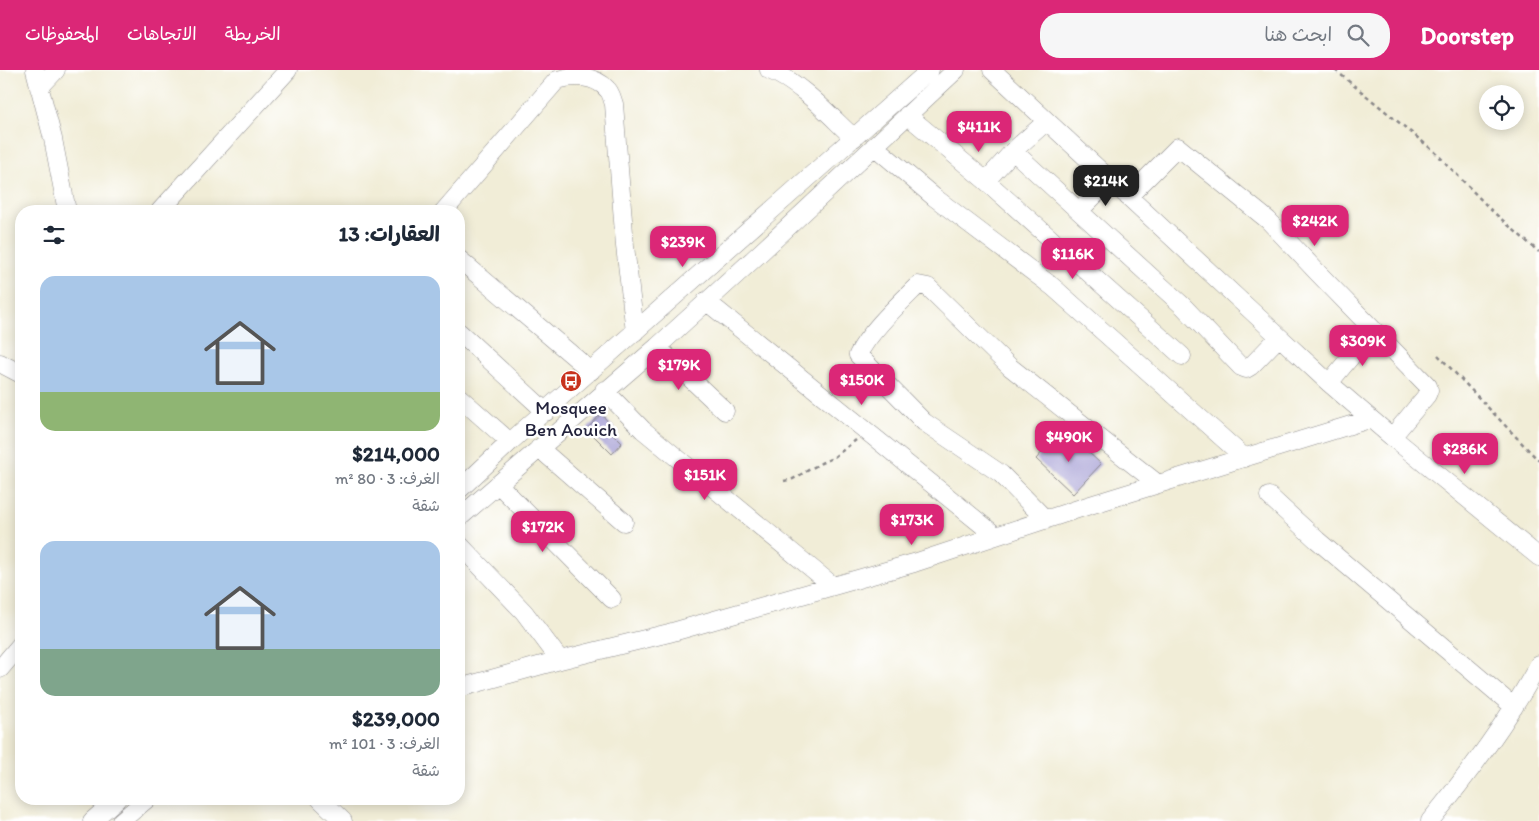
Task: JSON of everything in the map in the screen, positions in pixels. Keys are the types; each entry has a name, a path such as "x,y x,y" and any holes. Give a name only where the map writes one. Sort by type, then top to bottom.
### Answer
{"street":[{"path":"35,70 53,139 66,205"},
{"path":"39,88 56,70"},
{"path":"165,205 288,70"},
{"path":"769,70 777,73 820,106 854,138"},
{"path":"465,484 510,442 930,70"},
{"path":"465,513 706,301 956,70"},
{"path":"992,70 1329,383 1370,419 1539,557"},
{"path":"449,205 556,80 567,77 579,77 590,79 608,89 614,104 625,246 635,332"},
{"path":"907,115 986,180 1182,356"},
{"path":"986,180 1047,121"},
{"path":"874,146 934,197 1052,287 1245,458"},
{"path":"1128,197 1178,147 1268,220 1428,386 1427,394 1392,437"},
{"path":"1013,152 1183,306 1241,367 1246,369 1251,366 1279,337"},
{"path":"1079,212 1110,180"},
{"path":"786,198 802,214"},
{"path":"465,264 591,371"},
{"path":"1046,520 1000,474 924,422 858,356 861,348 918,285 928,287 1010,367 1158,484"},
{"path":"706,301 996,536"},
{"path":"1329,383 1373,330"},
{"path":"465,338 546,412"},
{"path":"656,346 724,411"},
{"path":"0,363 15,371"},
{"path":"604,390 643,430 832,585"},
{"path":"465,401 510,442"},
{"path":"465,686 669,633 914,562 1370,419"},
{"path":"539,448 624,522"},
{"path":"498,484 612,599"},
{"path":"1269,496 1317,540 1514,707"},
{"path":"465,550 524,612 560,660"},
{"path":"0,669 15,651"},
{"path":"1430,821 1477,761 1514,707 1539,664"},
{"path":"92,821 111,805"},
{"path":"121,821 140,805"},
{"path":"326,805 343,821"}],"path":[{"path":"1335,70 1435,152 1492,211 1539,252"},
{"path":"1438,356 1539,461"},
{"path":"784,481 793,479 833,458 866,430"}],"building":[{"path":"601,414 615,429 612,433 622,443 612,454 587,429"},
{"path":"1071,436 1101,464 1073,494 1036,459 1055,438 1062,445"}],"place":[{"name":"Mosquee Ben Aouich","path":"571,381"}]}
